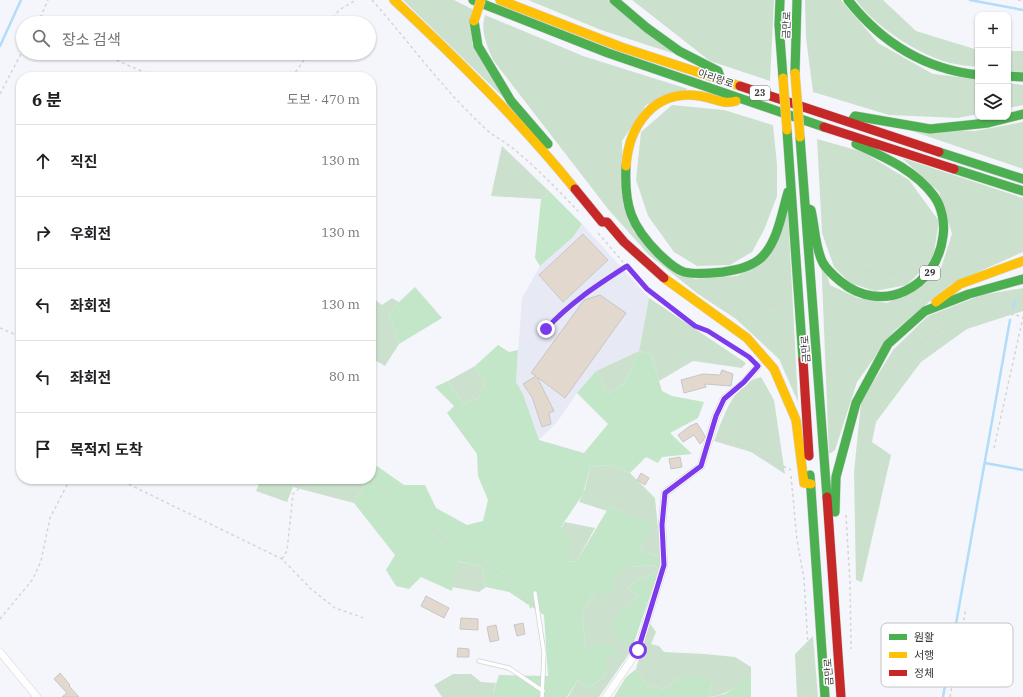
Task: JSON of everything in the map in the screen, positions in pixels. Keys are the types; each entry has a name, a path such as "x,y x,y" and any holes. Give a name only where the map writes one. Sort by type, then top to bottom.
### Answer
{"highway":[{"path":"394,0 443,46 554,162 602,222 607,222"},
{"name":"아리랑로","path":"473,0 551,33 741,99 1023,191"},
{"path":"481,0 474,21 478,46 511,101 557,155 606,218 607,222 624,242 667,280 747,338 774,369 796,420 804,483 810,484"},
{"name":"아리랑로","path":"500,0 621,48 1023,179"},
{"path":"614,0 647,28 679,51 718,71 721,80"},
{"name":"금만로","path":"780,0 779,25 825,697"},
{"name":"금만로","path":"797,0 795,73 841,697"},
{"path":"848,0 856,11 877,31 900,48 924,61 947,69 975,74"},
{"path":"1011,76 1023,77"},
{"path":"741,99 731,104 699,96 674,98 653,106 637,122 628,148 626,188 633,223 656,251 681,271 710,274 739,269 763,256 776,231 790,183"},
{"path":"850,122 855,116 930,129 988,124 1023,114"},
{"name":"29","path":"804,208 811,210 823,263 840,282 849,288 861,293 886,298 901,293 924,281 935,268 944,244 943,213 934,196 922,183 890,160 855,144 850,135"},
{"path":"830,540 835,539 836,477 856,403 888,344 925,311 960,284 1023,261"},
{"path":"925,311 969,294 1023,279"}],"street":[{"path":"606,697 638,650 664,565 662,525 665,493 701,466 710,435 724,399 744,382 758,366"},
{"path":"0,652 37,697"}],"lane":[{"path":"546,329 564,309 591,289 627,266"},
{"path":"535,593 544,653 542,697"},
{"path":"479,661 509,668 542,691"}],"path":[{"path":"41,16 48,0"},
{"path":"335,16 339,10 356,0"},
{"path":"372,0 430,70 488,131 509,145 542,174 582,215"},
{"path":"1018,0 1023,1"},
{"path":"0,94 18,60"},
{"path":"116,60 144,72"},
{"path":"296,72 304,60"},
{"path":"597,232 647,289 695,326 708,331 749,357 758,366"},
{"path":"843,273 851,269 902,274 909,279"},
{"path":"821,292 830,285"},
{"path":"721,309 726,303 780,305 789,303"},
{"path":"876,389 889,369 943,327 991,314 1012,314 1023,317 994,448"},
{"path":"938,317 943,327"},
{"path":"708,331 710,327"},
{"path":"0,328 16,335"},
{"path":"710,435 754,450 768,459 791,470"},
{"path":"791,463 797,540 804,579 811,697"},
{"path":"0,619 33,579 40,561 50,518 67,484"},
{"path":"128,484 282,559 311,589 335,608 364,618"},
{"path":"282,559 287,551 293,494 304,484"},
{"path":"373,484 395,498 460,554 479,561 509,580 526,600 539,620"},
{"path":"846,514 850,583 851,649"},
{"path":"963,623 966,608"},
{"path":"950,697 952,687"}],"shaded area":[{"path":"582,224 649,298 639,351 596,371 577,393 557,422 539,440 523,394 516,382 522,298 540,266 573,237"}],"green space":[{"path":"403,0 454,0 472,9 472,44 508,102"},
{"path":"528,0 608,0 675,54 601,30"},
{"path":"632,0 774,0 770,81 710,61"},
{"path":"805,0 841,0 878,43 933,74 975,79 975,115 958,118 889,115 813,92 806,38"},
{"path":"856,0 883,0 916,31 975,49 975,67 950,63 911,46 885,29 864,10"},
{"path":"485,15 583,56 688,89 646,105 622,141 623,204 634,232 694,279 737,276 761,263 788,213 798,402 779,359 736,319 698,294 649,255 608,209 493,60 484,33 483,27"},
{"path":"1011,51 1023,51 1023,72 1011,71"},
{"path":"1011,83 1023,85 1023,105 1011,107"},
{"path":"672,105 724,110 773,125 777,164 777,196 764,230 752,252 730,265 697,266 674,252 648,216 636,180 641,132"},
{"path":"1023,122 1023,169 909,130 975,131"},
{"path":"817,139 863,152 909,180 939,221 933,259 907,285 875,291 850,283 834,267 822,233"},
{"path":"502,146 550,192 541,199 491,196"},
{"path":"902,158 1023,198 1023,252 951,284 893,332 857,382 835,450 829,454 821,254 830,285 858,298 887,303 923,285 941,268 952,234 939,192"},
{"path":"550,192 582,224 573,237 540,266 535,258 541,199"},
{"path":"415,287 442,318 399,344 389,315 399,302"},
{"path":"1023,288 1023,311 967,329 921,362 876,422 872,442 891,455 862,582 856,580 854,472 861,402 893,350 928,316 982,295"},
{"path":"392,298 399,302 389,315 399,344 385,366 376,361 376,300 382,305"},
{"path":"649,298 746,363 742,368 693,361 659,381 651,354 639,351"},
{"path":"498,345 509,352 518,350 516,382 523,394 539,440 584,453 608,424 577,393 596,371 608,394 624,384 639,351 651,354 662,391 672,396 704,402 698,418 670,433 692,454 662,457 658,463 646,457 630,473 610,465 590,467 583,494 561,527 571,541 567,561 576,562 609,507 653,524 639,550 661,558 659,570 654,565 627,567 612,581 615,590 607,597 596,589 582,614 586,648 607,642 621,651 607,657 604,677 588,689 578,680 567,697 498,697 493,693 499,675 548,676 544,615 509,592 486,587 482,567 458,561 452,591 421,577 409,589 396,586 386,570 395,555 354,503 365,484 376,484 377,466 404,485 425,485 436,508 467,525 483,521 488,500 478,476 477,454 447,413 454,406 435,387 448,381 463,404 479,398 485,383 475,366"},
{"path":"639,351 624,384 608,394 596,371"},
{"path":"475,366 485,383 479,398 463,404 448,381"},
{"path":"761,377 774,400 785,474 751,452 714,441 730,403 736,394 751,381"},
{"path":"610,465 630,473 655,498 661,558 639,550 652,524 609,507 607,511 579,502 585,489 590,467"},
{"path":"259,484 365,484 354,503 293,487 287,502 256,491"},
{"path":"565,522 595,528 576,562 567,561 561,528"},
{"path":"457,561 482,567 486,587 479,592 452,587"},
{"path":"654,565 659,570 638,580 628,587 639,597 626,606 617,638 631,651 599,697 568,697 578,680 588,689 604,677 606,657 586,648 582,614 596,589 612,581 626,567"},
{"path":"659,570 631,651 617,638 612,622 626,606 639,597 628,587 638,580"},
{"path":"649,622 656,632 651,644 659,646 664,652 735,657 751,667 751,676 721,695 709,697 712,684 683,675 664,689 646,685 636,669"},
{"path":"813,636 818,697 797,697 795,654"},
{"path":"636,669 646,685 664,689 683,675 703,677 712,684 709,697 614,697 626,677"},
{"path":"453,674 471,674 481,682 496,683 493,692 498,697 442,697 434,685"},
{"path":"751,676 751,697 712,697 725,694"}],"building":[{"path":"583,234 608,260 563,302 539,275"},
{"path":"600,295 626,313 565,398 537,377 554,411 549,413 551,424 542,427 532,397 523,384 536,376 531,373 584,300"},
{"path":"722,370 733,374 731,386 705,384 706,387 684,393 681,380 703,374 720,375"},
{"path":"697,423 705,436 703,441 700,444 694,435 683,442 678,435 690,426"},
{"path":"680,457 682,467 671,469 669,459"},
{"path":"641,473 649,478 645,485 637,480"},
{"path":"426,596 449,608 444,618 421,606"},
{"path":"461,618 478,619 478,630 460,629"},
{"path":"523,623 525,634 517,636 514,625"},
{"path":"496,625 499,640 490,642 487,627"},
{"path":"458,648 469,649 469,657 457,657"},
{"path":"60,673 79,697 62,697 67,693 54,679"}],"waterway":[{"path":"0,46 21,0"},
{"path":"970,0 1023,10"},
{"path":"1013,307 1015,301"},
{"path":"956,623 1010,320"},
{"path":"985,463 1023,470"},
{"path":"943,697 945,687"}],"traffic: fast":[{"path":"473,0 608,53 824,127"},
{"path":"614,0 647,28 679,51 718,71 721,79"},
{"path":"780,0 779,25 783,78"},
{"path":"795,73 797,0"},
{"path":"848,0 875,29 889,41 905,51 940,67 975,75"},
{"path":"474,21 478,46 511,101 548,144"},
{"path":"1011,76 1023,77"},
{"path":"853,119 855,116 930,129 988,123 1023,114"},
{"path":"787,130 803,360"},
{"path":"800,137 827,497"},
{"path":"809,209 811,210 817,244 823,263 840,281 856,291 873,296 889,296 905,291 919,282 930,270 939,254 944,231 942,215 937,200 918,179 898,165 856,144"},
{"path":"939,152 1023,179"},
{"path":"626,166 626,193 631,214 636,224 649,244 659,254 677,269 689,273 704,274 744,268 762,257 776,235 788,192"},
{"path":"954,169 1023,191"},
{"path":"835,512 836,477 856,403 888,344 925,311 969,294 1023,279"},
{"path":"810,475 825,697"}],"traffic: slow":[{"path":"394,0 488,91 575,189"},
{"path":"474,21 481,0"},
{"path":"500,0 621,47 740,86"},
{"path":"795,73 800,137"},
{"path":"783,78 787,130"},
{"path":"626,166 632,137 647,113 657,104 669,98 684,95 700,96 718,101 736,101"},
{"path":"936,302 960,284 1023,261"},
{"path":"664,278 747,338 774,369 796,420 804,483 811,484"}],"traffic: jam":[{"path":"740,86 939,152"},
{"path":"824,127 954,169"},
{"path":"575,189 602,222 607,222 624,242 664,278"},
{"path":"803,360 809,456"},
{"path":"827,497 841,697"}],"route":[{"path":"546,329 564,309 591,289 627,266 647,289 695,326 708,331 749,357 758,366 744,382 724,399 716,416 701,466 665,493 662,525 664,565 638,650"}]}
